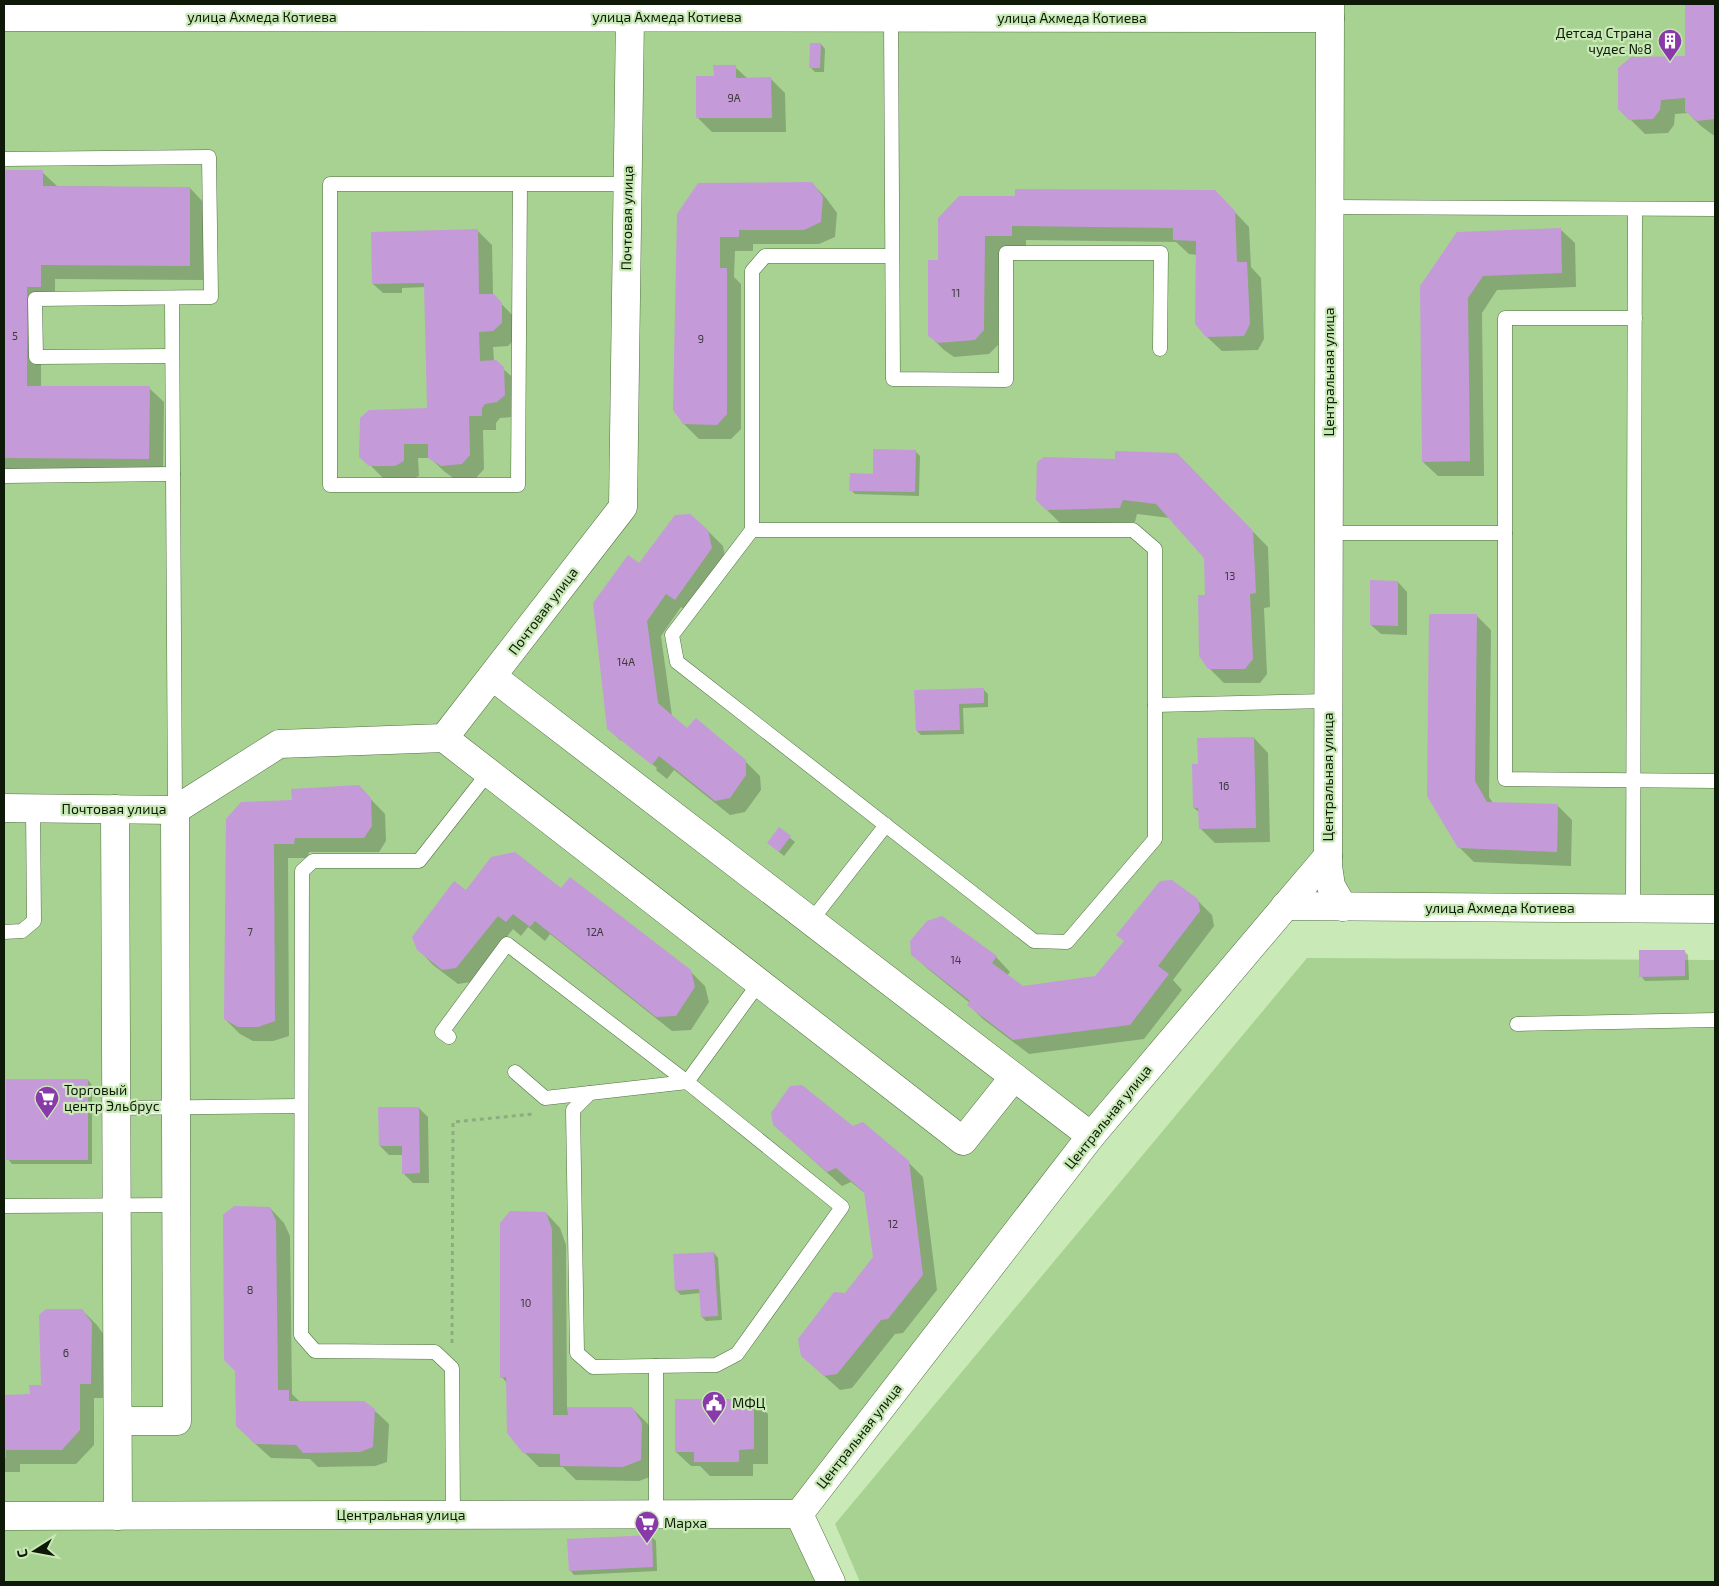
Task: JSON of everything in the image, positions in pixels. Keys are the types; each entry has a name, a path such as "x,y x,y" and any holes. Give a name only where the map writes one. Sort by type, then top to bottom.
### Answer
{"street":[{"name":"улица Ахмеда Котиева","path":"4,16 57,10 619,13 677,10 891,18 1330,11"},
{"name":"Центральная улица","path":"4,1516 799,1514 1091,1136 1328,856 1330,11"},
{"name":"Почтовая улица","path":"4,808 175,810 280,744 444,738 493,676 622,507 628,184 619,13"},
{"path":"493,676 1091,1136"},
{"path":"444,738 963,1141 1014,1077"},
{"path":"115,809 118,1516"},
{"path":"118,1421 177,1421 175,810"},
{"path":"1328,856 1328,873 1331,886 1343,907"},
{"name":"улица Ахмеда Котиева","path":"1285,906 1715,909"},
{"path":"799,1514 831,1582"}],"lane":[{"path":"891,18 893,379 1006,380 1006,252 1161,253 1160,349"},
{"path":"4,159 209,157 211,297 35,299 36,357 172,356"},
{"path":"520,184 518,485 330,485 330,184 520,184 628,184"},
{"path":"1329,207 1715,209"},
{"path":"1633,909 1635,208"},
{"path":"752,530 1133,530 1155,549 1155,839 1067,942 1034,940 677,662 672,635 752,530 752,271 765,256 892,256"},
{"path":"172,298 175,810"},
{"path":"1635,318 1505,318 1505,779 1715,781"},
{"path":"4,476 173,474"},
{"path":"1329,533 1505,533"},
{"path":"1155,705 1328,701"},
{"path":"453,1515 452,1368 435,1352 315,1351 301,1334 302,871 313,861 418,861 488,773"},
{"path":"4,932 22,931 34,921 33,809"},
{"path":"812,921 886,825"},
{"path":"449,1036 442,1032 506,944 687,1082 842,1207 737,1354 716,1365 593,1367 577,1353 573,1110 590,1093"},
{"path":"515,1072 546,1098 687,1082 759,983"},
{"path":"1517,1024 1715,1020"},
{"path":"116,1108 301,1106"},
{"path":"4,1206 176,1206"},
{"path":"656,1366 656,1514"}],"path":[{"path":"452,1368 453,1122 573,1110"}],"green space":[{"path":"4,4 1715,4 1715,909 1285,906 799,1514 831,1582 4,1582"},
{"path":"1307,958 1715,960 1715,1582 860,1582 835,1524"}],"building":[{"name":"Детсад Страна чудес №8","path":"1685,4 1715,4 1715,119 1697,121 1685,111 1685,98 1661,100 1660,110 1653,119 1629,120 1618,109 1618,68 1631,57 1685,56"},
{"path":"810,43 821,43 820,68 809,68"},
{"path":"713,65 736,65 736,78 771,77 772,118 696,118 696,76 714,76"},
{"path":"4,170 43,170 43,186 190,187 190,266 41,265 41,287 27,287 27,386 150,386 149,459 4,458"},
{"path":"812,182 823,197 821,222 804,230 739,230 739,237 720,237 720,268 727,268 727,414 717,425 683,424 673,410 677,214 698,183"},
{"path":"1015,189 1215,190 1235,211 1237,262 1247,262 1250,324 1244,336 1206,337 1195,324 1196,241 1173,240 1173,228 1012,226 1012,236 985,236 984,330 975,340 938,343 928,336 928,260 938,260 938,218 959,196 1015,196"},
{"path":"1561,228 1562,273 1483,276 1468,298 1470,461 1422,462 1420,286 1457,232"},
{"path":"478,229 479,294 494,294 502,303 502,323 493,331 479,332 480,361 496,360 504,367 505,395 497,402 485,404 482,408 482,416 469,416 470,455 462,464 441,466 428,458 428,444 404,444 404,461 395,466 369,466 359,457 360,418 369,410 427,408 424,283 372,284 371,232"},
{"path":"873,449 916,450 915,492 849,491 850,473 873,474"},
{"path":"1115,451 1177,453 1253,531 1256,593 1250,594 1253,659 1245,669 1208,669 1199,656 1198,595 1205,595 1204,558 1156,504 1123,500 1120,508 1046,510 1036,500 1037,462 1044,457 1115,459"},
{"path":"690,514 708,530 712,548 675,600 666,594 647,621 658,703 687,728 696,718 746,760 746,775 730,798 715,801 659,756 652,765 607,729 593,603 628,555 639,563 675,515"},
{"path":"1370,580 1398,581 1398,626 1370,625"},
{"path":"1429,614 1477,614 1475,781 1487,802 1558,804 1557,852 1458,848 1427,796"},
{"path":"984,688 984,703 959,704 960,730 916,731 914,690"},
{"path":"1254,737 1256,828 1199,829 1198,808 1193,808 1192,764 1198,764 1197,738"},
{"path":"359,785 371,798 372,826 364,838 295,838 294,844 274,844 275,1021 258,1027 238,1027 224,1019 226,819 241,802 292,800 291,789"},
{"path":"779,827 791,836 779,852 767,843"},
{"path":"515,852 561,888 570,877 691,970 695,987 676,1016 656,1017 535,921 530,927 513,914 506,922 498,916 456,968 442,970 417,950 412,937 454,881 466,890 491,857"},
{"path":"1172,880 1198,899 1200,911 1158,966 1169,974 1130,1025 1013,1040 967,1005 970,1001 911,955 910,941 927,921 942,916 997,956 992,963 1023,986 1095,976 1124,941 1116,935 1160,881"},
{"path":"1639,950 1685,950 1685,976 1639,977"},
{"name":"Торговый центр Эльбрус","path":"6,1079 88,1079 88,1160 6,1160"},
{"path":"802,1085 853,1126 863,1122 909,1161 923,1275 888,1319 881,1320 837,1374 824,1376 801,1356 798,1339 834,1292 845,1293 873,1257 864,1192 836,1168 827,1172 773,1125 771,1113 790,1086"},
{"path":"378,1107 419,1107 420,1173 402,1174 402,1146 379,1146"},
{"path":"234,1206 270,1207 276,1221 278,1390 289,1390 289,1401 364,1401 375,1409 373,1447 360,1452 303,1453 296,1445 255,1444 236,1426 235,1371 224,1360 223,1215"},
{"path":"510,1211 546,1212 552,1229 553,1415 568,1415 567,1407 632,1407 642,1423 641,1460 623,1467 560,1466 560,1454 523,1453 507,1433 506,1377 500,1378 500,1223"},
{"path":"714,1252 718,1316 701,1317 699,1289 675,1291 673,1254"},
{"path":"46,1309 82,1309 92,1323 91,1384 80,1384 80,1430 62,1450 6,1450 6,1458 4,1458 4,1395 30,1394 29,1385 41,1385 39,1315"},
{"name":"МФЦ","path":"675,1399 754,1399 754,1449 739,1450 739,1462 694,1462 694,1452 675,1452"},
{"path":"652,1535 653,1567 569,1571 567,1539"}],"place":[{"name":"Детсад Страна чудес №8","path":"1670,62"},
{"name":"Торговый центр Эльбрус","path":"47,1119"},
{"name":"МФЦ","path":"714,1424"},
{"name":"Марха","path":"647,1544"}]}
